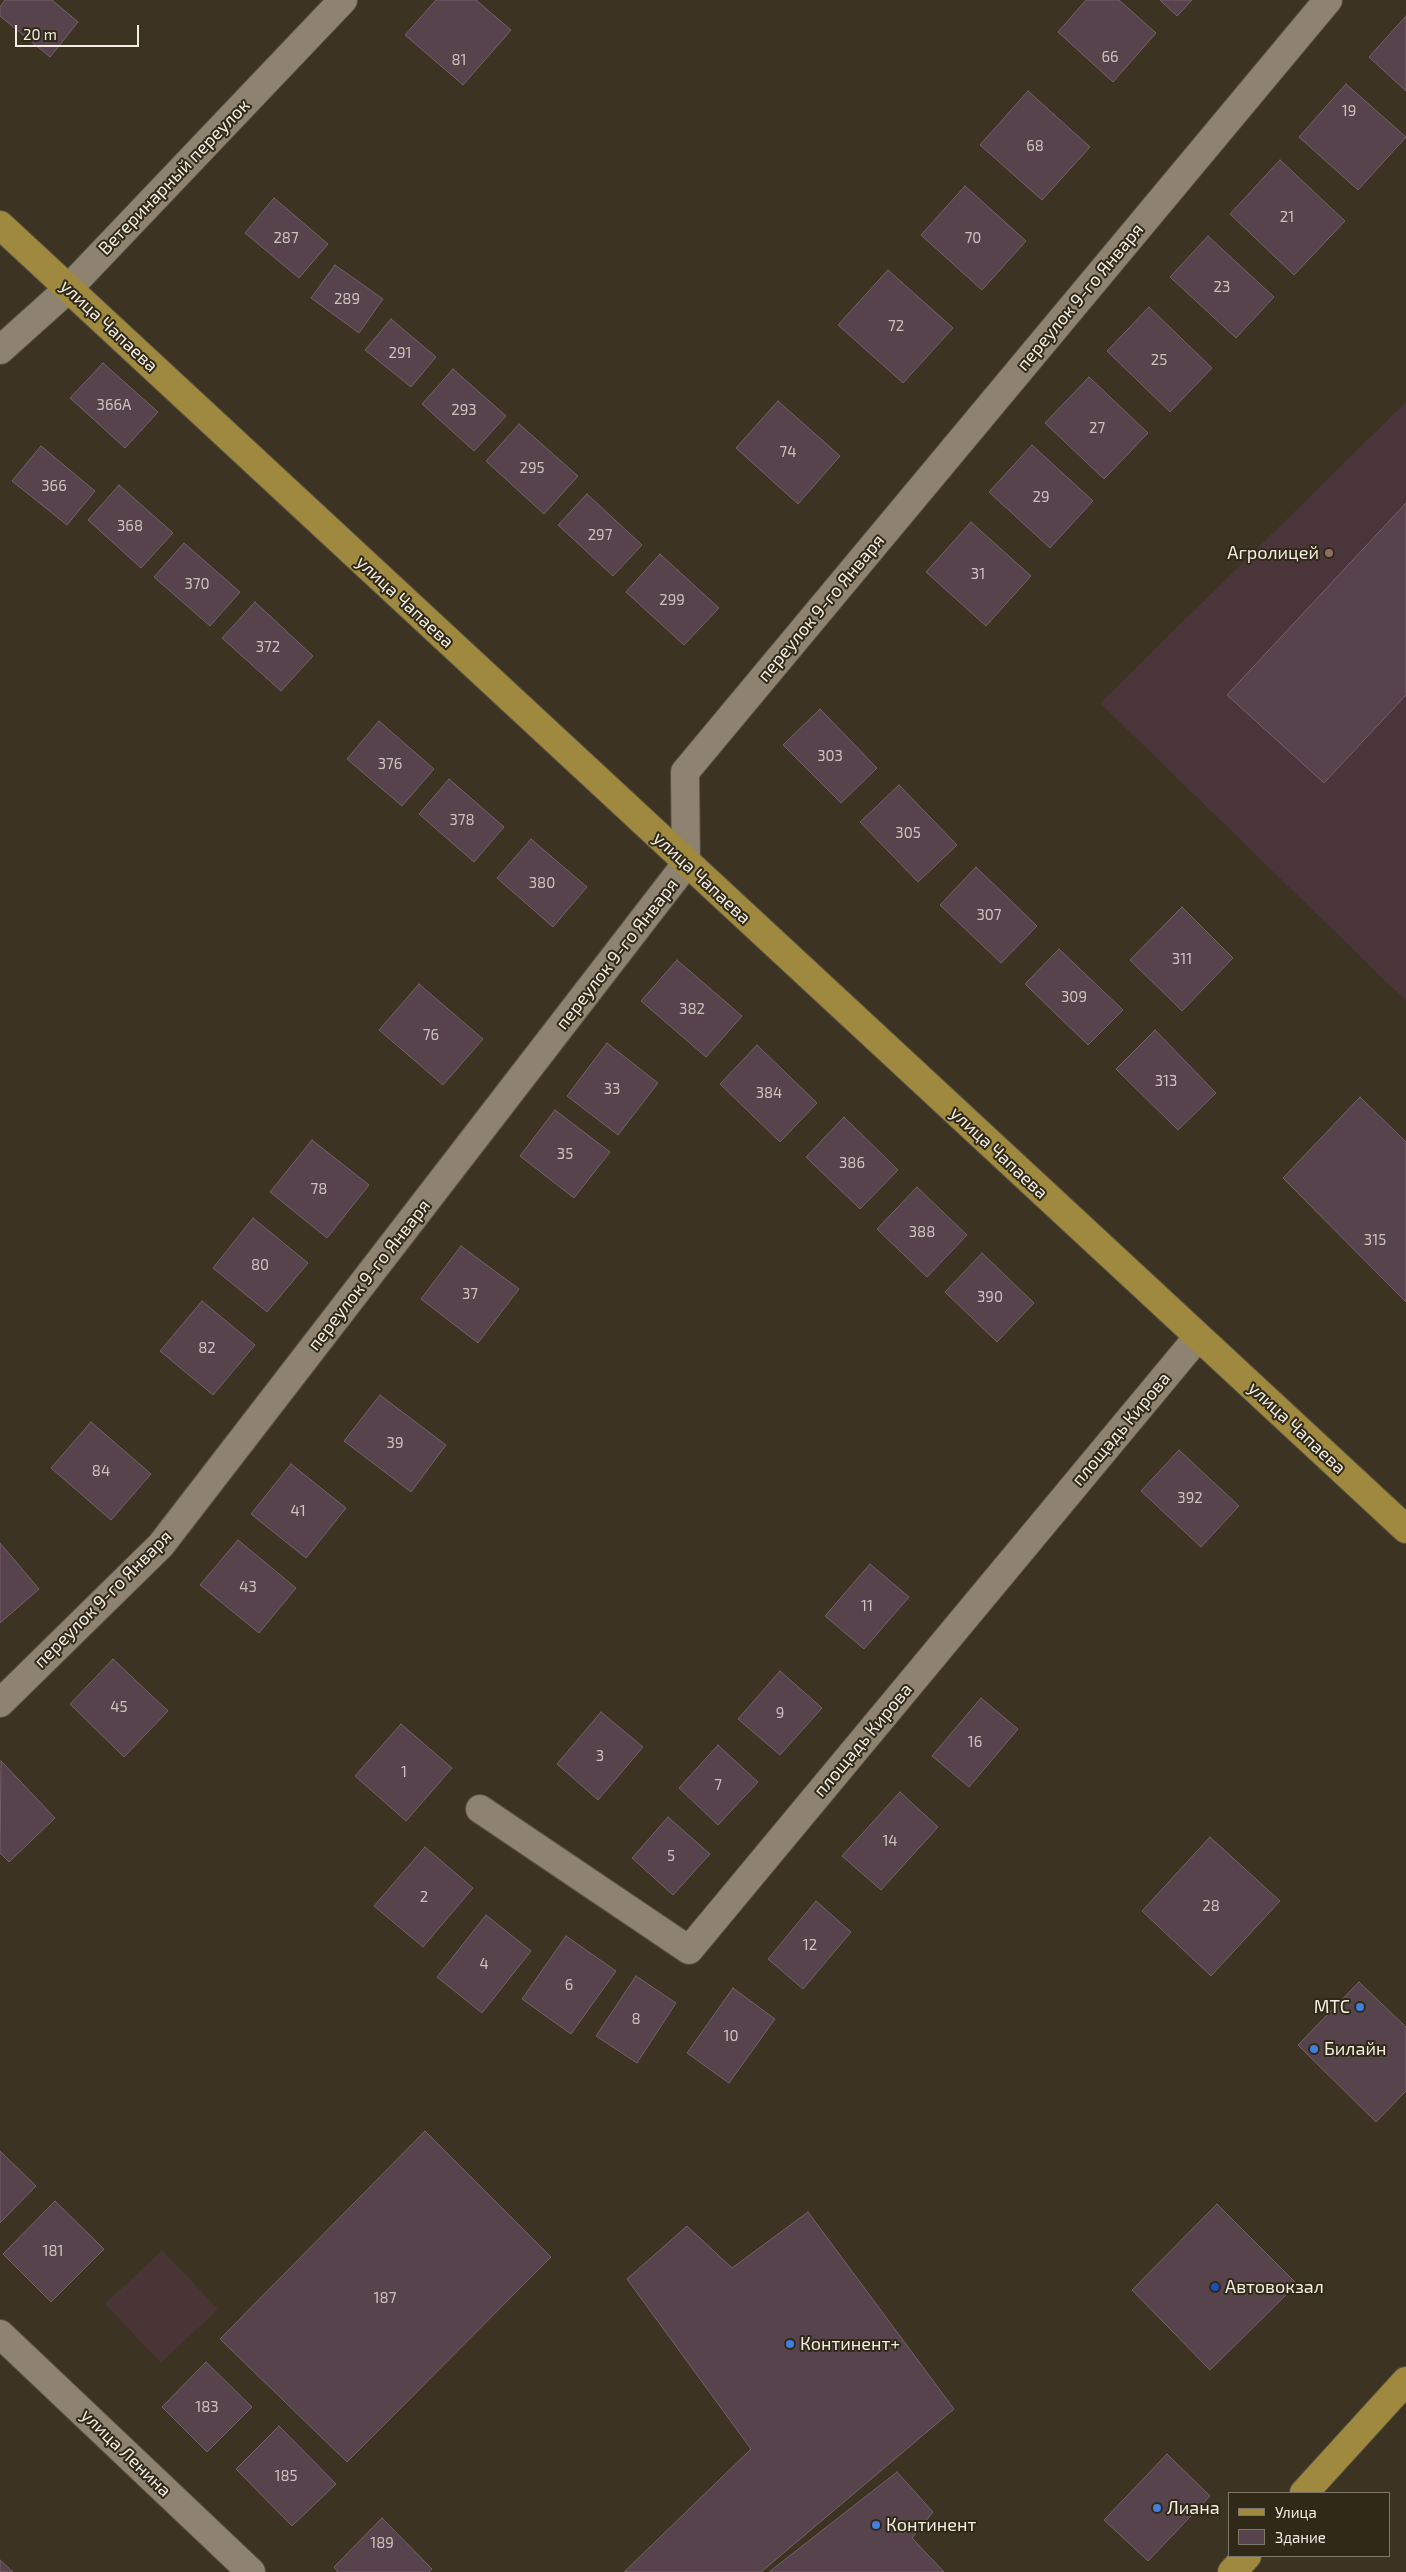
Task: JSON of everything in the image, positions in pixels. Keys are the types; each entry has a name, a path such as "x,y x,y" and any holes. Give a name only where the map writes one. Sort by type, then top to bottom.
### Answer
{"main road":[{"name":"улица Чапаева","path":"0,225 686,864 1406,1529"},
{"path":"1305,2492 1405,2385"},
{"path":"1232,2572 1246,2557"}],"street":[{"name":"Ветеринарный переулок","path":"0,350 68,288 343,0"},
{"name":"переулок 9-го Января","path":"0,1702 160,1545 686,864 685,772 1328,0"},
{"name":"площадь Кирова","path":"480,1810 689,1950 1198,1337"},
{"name":"улица Ленина","path":"0,2334 251,2572"}],"shaded area":[{"name":"Агролицей","path":"1406,402 1406,1001 1100,703"},
{"path":"162,2250 218,2309 161,2363 105,2304"}],"building":[{"path":"5,0 52,0 78,22 50,57 0,16 0,7"},
{"path":"436,0 476,0 511,30 463,85 405,35"},
{"path":"1086,0 1119,0 1156,33 1113,82 1058,32"},
{"path":"1160,0 1192,0 1177,16"},
{"path":"1406,16 1406,91 1369,57"},
{"path":"1346,84 1406,137 1358,190 1299,137"},
{"path":"1028,91 1090,147 1042,200 980,145"},
{"path":"1280,160 1345,221 1294,275 1230,214"},
{"path":"965,186 1026,241 982,290 921,235"},
{"path":"274,198 328,244 299,278 245,233"},
{"path":"1208,236 1274,297 1236,338 1170,277"},
{"path":"335,265 383,299 359,333 311,298"},
{"path":"888,270 953,328 903,383 838,325"},
{"path":"1149,307 1212,368 1170,412 1107,351"},
{"path":"391,319 436,357 411,387 365,350"},
{"path":"103,363 158,412 125,448 70,398"},
{"path":"453,369 506,416 474,451 422,404"},
{"path":"1089,377 1148,433 1104,479 1045,423"},
{"path":"778,401 840,456 798,504 736,448"},
{"path":"519,424 578,476 544,514 486,461"},
{"path":"1032,445 1093,501 1050,548 989,492"},
{"path":"41,446 95,491 67,525 12,481"},
{"path":"119,485 173,533 141,568 88,520"},
{"path":"587,494 642,545 613,576 558,525"},
{"path":"1406,503 1406,695 1324,783 1227,695"},
{"path":"971,522 1031,576 986,626 926,572"},
{"path":"184,543 240,592 210,626 154,577"},
{"path":"660,554 719,608 684,645 626,592"},
{"path":"255,602 313,656 281,691 222,638"},
{"path":"820,709 877,768 841,803 783,745"},
{"path":"379,721 434,769 402,806 347,759"},
{"path":"449,779 504,827 474,862 419,814"},
{"path":"899,785 957,845 918,882 860,822"},
{"path":"531,839 587,887 553,927 497,878"},
{"path":"976,867 1037,926 1001,963 940,905"},
{"path":"1182,907 1233,958 1182,1011 1130,960"},
{"path":"1059,949 1123,1010 1088,1045 1025,984"},
{"path":"677,960 742,1016 706,1057 641,1001"},
{"path":"419,984 483,1039 443,1085 379,1030"},
{"path":"1155,1030 1216,1093 1178,1130 1116,1069"},
{"path":"607,1043 658,1083 618,1135 567,1096"},
{"path":"757,1045 817,1103 780,1142 720,1084"},
{"path":"1360,1097 1406,1142 1406,1302 1283,1178"},
{"path":"555,1110 610,1152 574,1198 520,1156"},
{"path":"844,1117 898,1170 860,1209 806,1157"},
{"path":"312,1140 369,1185 327,1238 270,1192"},
{"path":"917,1187 967,1235 927,1277 877,1229"},
{"path":"253,1218 308,1263 267,1312 213,1268"},
{"path":"461,1246 519,1289 478,1343 421,1299"},
{"path":"982,1253 1034,1303 997,1342 945,1292"},
{"path":"202,1301 255,1345 213,1395 160,1351"},
{"path":"380,1395 446,1445 411,1492 344,1441"},
{"path":"91,1422 151,1474 111,1520 51,1468"},
{"path":"1179,1450 1239,1506 1201,1547 1141,1491"},
{"path":"291,1464 346,1508 306,1558 251,1514"},
{"path":"238,1540 296,1588 259,1633 200,1585"},
{"path":"0,1543 39,1589 0,1623"},
{"path":"870,1564 909,1597 864,1649 825,1616"},
{"path":"113,1659 168,1711 124,1757 70,1704"},
{"path":"780,1671 822,1708 780,1755 738,1719"},
{"path":"981,1698 1018,1729 969,1787 932,1756"},
{"path":"601,1712 643,1747 598,1800 557,1764"},
{"path":"401,1724 452,1768 406,1821 355,1776"},
{"path":"718,1745 758,1782 718,1825 679,1788"},
{"path":"1,1761 55,1818 9,1862 0,1853"},
{"path":"900,1792 938,1827 881,1890 842,1856"},
{"path":"668,1817 710,1854 673,1895 632,1858"},
{"path":"1210,1837 1280,1901 1211,1976 1142,1911"},
{"path":"425,1847 473,1888 423,1947 374,1906"},
{"path":"816,1901 851,1932 803,1989 768,1959"},
{"path":"486,1915 531,1951 482,2013 437,1977"},
{"path":"566,1936 616,1971 571,2034 522,1999"},
{"path":"636,1976 676,2003 637,2063 596,2036"},
{"path":"1359,1982 1406,2027 1406,2091 1376,2122 1298,2045"},
{"path":"733,1988 775,2019 729,2083 687,2053"},
{"path":"425,2131 551,2257 347,2462 220,2339"},
{"path":"0,2151 36,2186 0,2223"},
{"path":"55,2201 104,2249 51,2302 3,2254"},
{"name":"Автовокзал","path":"1217,2204 1297,2284 1210,2370 1132,2290"},
{"name":"Континент+","path":"808,2212 954,2409 761,2572 624,2572 751,2449 627,2279 687,2226 732,2268"},
{"path":"206,2362 252,2407 207,2452 162,2407"},
{"path":"279,2426 336,2484 292,2526 236,2469"},
{"name":"Лиана","path":"1167,2454 1210,2496 1148,2561 1104,2520"},
{"name":"Континент","path":"897,2472 933,2512 912,2538 944,2572 769,2572"},
{"path":"382,2518 432,2569 429,2572 338,2572 334,2567"},
{"path":"0,2560 13,2572 0,2572"}],"place":[{"name":"Агролицей","path":"1329,553"},
{"name":"МТС","path":"1360,2007"},
{"name":"Билайн","path":"1314,2049"},
{"name":"Автовокзал","path":"1215,2287"},
{"name":"Континент+","path":"790,2344"},
{"name":"Лиана","path":"1157,2508"},
{"name":"Континент","path":"876,2525"}]}
